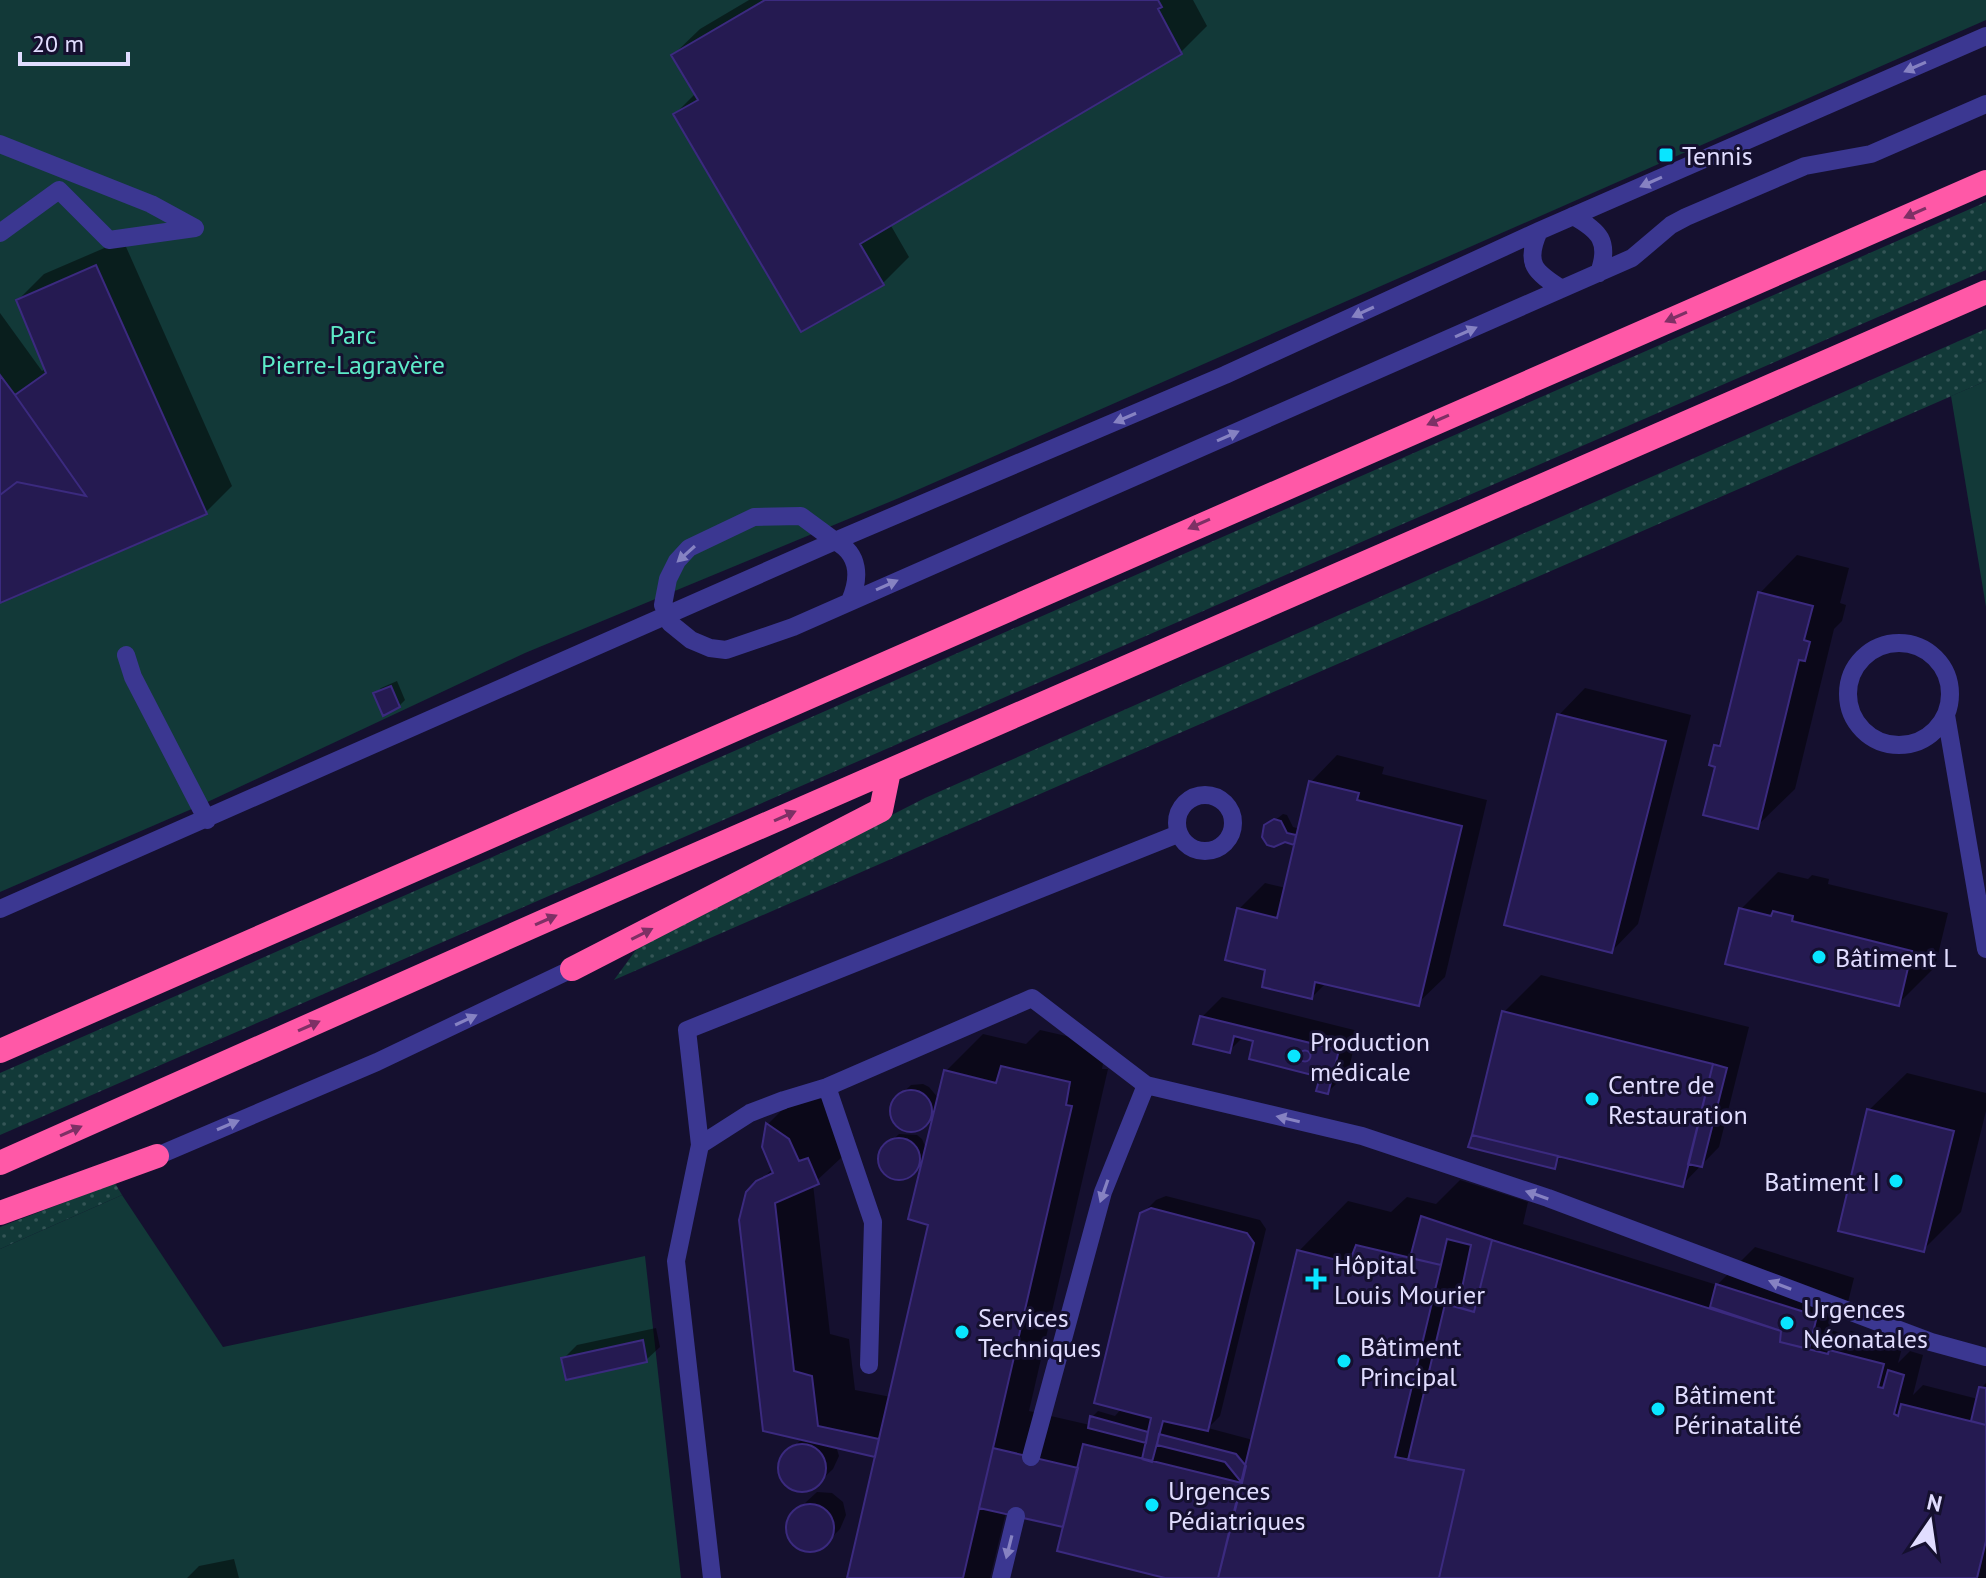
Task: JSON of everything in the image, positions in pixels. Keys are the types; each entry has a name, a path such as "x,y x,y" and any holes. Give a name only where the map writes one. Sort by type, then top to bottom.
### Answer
{"highway":[{"path":"0,1051 1986,182"},
{"path":"0,1163 1986,292"},
{"path":"572,969 881,810 889,771"},
{"path":"0,1213 157,1156"}],"lane":[{"path":"0,909 835,541 1225,375 1539,231 1986,36"},
{"path":"850,601 856,588 856,565 848,550 801,516 754,517 689,548 677,561 663,596 670,623 691,640 710,648 726,650 793,627 1632,258 1671,225 1726,200 1805,166 1852,160 1871,154 1986,104"},
{"path":"0,144 151,204 195,228 109,240 59,190 0,233"},
{"path":"1573,216 1600,236 1604,251 1599,273"},
{"path":"1539,231 1533,251 1535,271 1562,289"},
{"path":"1946,715 1936,729 1914,743 1888,745 1872,739 1859,727 1850,712 1847,695 1850,677 1871,650 1903,643 1932,655 1943,668 1949,683 1950,699 1946,715 1986,949"},
{"path":"126,655 133,677 207,820"},
{"path":"712,1578 676,1261 700,1145 687,1030 1178,834"},
{"path":"157,1156 377,1062 572,969"},
{"path":"700,1145 750,1113 827,1087 1032,998 1146,1085 1362,1136 1548,1198 1931,1342 1986,1357"},
{"path":"1031,1457 1103,1192 1146,1085"},
{"path":"827,1087 873,1222 869,1365"},
{"path":"1001,1578 1016,1516"}],"green space":[{"name":"Parc Pierre-Lagravère","path":"0,0 1986,0 1986,20 899,498 525,653 201,805 0,892"},
{"path":"1986,202 1986,270 0,1135 0,1073"},
{"path":"1986,329 1986,381 614,980 641,943 925,798"},
{"path":"1986,381 1986,607 1951,396"},
{"path":"115,1183 122,1195 0,1249 0,1227"},
{"path":"122,1195 223,1347 645,1256 681,1578 0,1578 0,1249"}],"building":[{"path":"765,0 1158,0 1162,7 1158,9 1182,54 860,244 884,285 801,332 673,114 698,100 671,55"},
{"path":"96,265 207,514 0,603 0,495 17,482 86,496 15,395 46,373 16,300"},
{"path":"0,375 86,496 17,482 0,495"},
{"path":"1758,592 1813,606 1804,640 1810,642 1805,661 1799,660 1758,829 1703,815 1715,767 1709,765 1714,745 1720,746"},
{"path":"391,686 400,707 383,716 373,693"},
{"path":"1557,714 1666,741 1612,953 1504,925"},
{"path":"1309,781 1359,793 1357,800 1462,826 1419,1006 1315,982 1312,999 1262,987 1265,970 1225,960 1237,908 1277,918"},
{"path":"1274,819 1281,821 1287,833 1296,835 1294,845 1285,842 1274,847 1267,845 1262,837 1264,825"},
{"name":"Bâtiment L","path":"1739,908 1771,916 1773,911 1793,916 1792,921 1912,951 1899,1006 1725,964"},
{"name":"Centre de Restauration","path":"1502,1011 1713,1064 1683,1187 1472,1135"},
{"name":"Production médicale","path":"1200,1016 1339,1050 1328,1094 1316,1091 1320,1077 1249,1059 1253,1041 1234,1036 1230,1053 1193,1044"},
{"path":"1305,1050 1311,1056 1305,1062 1299,1056"},
{"path":"1713,1064 1727,1068 1702,1167 1688,1164"},
{"name":"Services Techniques","path":"1001,1066 1070,1082 1066,1105 1072,1106 963,1578 847,1578 928,1225 908,1219 944,1070 996,1083"},
{"path":"911,1090 926,1096 932,1111 926,1126 911,1132 896,1126 890,1111 896,1096"},
{"name":"Batiment I","path":"1867,1109 1954,1131 1924,1252 1838,1231"},
{"path":"766,1123 789,1139 799,1161 808,1158 819,1184 775,1203 794,1371 812,1376 818,1426 879,1439 875,1457 763,1431 739,1220 746,1192 756,1181 773,1173 762,1147"},
{"path":"1472,1135 1558,1156 1555,1169 1468,1147"},
{"path":"899,1138 914,1144 920,1159 914,1174 899,1180 884,1174 878,1159 884,1144"},
{"path":"1151,1208 1247,1233 1254,1243 1208,1431 1163,1421 1152,1462 1142,1459 1151,1418 1094,1403 1140,1213"},
{"path":"1421,1216 1492,1240 1474,1312 1458,1307 1471,1245 1447,1239 1441,1265 1410,1258"},
{"name":"Bâtiment Périnatalité","path":"1492,1240 1781,1331 1780,1342 1884,1364 1878,1387 1883,1388 1888,1370 1904,1375 1894,1414 1898,1416 1901,1404 1986,1425 1986,1541 1977,1578 1439,1578 1464,1470 1408,1460 1445,1304 1474,1312"},
{"name":"Bâtiment Principal","path":"1356,1245 1441,1265 1395,1457 1464,1470 1439,1578 1218,1578 1297,1250 1349,1263"},
{"name":"Urgences Néonatales","path":"1716,1284 1817,1316 1809,1349 1780,1342 1781,1331 1710,1307"},
{"path":"643,1340 647,1362 566,1380 561,1358"},
{"path":"1979,1387 1986,1388 1986,1425 1971,1421"},
{"path":"1090,1416 1148,1432 1146,1443 1088,1428"},
{"path":"1159,1434 1236,1454 1246,1466 1242,1483 1225,1462 1157,1445"},
{"path":"802,1444 819,1451 826,1468 819,1485 802,1492 785,1485 778,1468 785,1451"},
{"name":"Urgences Pédiatriques","path":"1083,1444 1242,1483 1218,1578 1165,1578 1057,1551"},
{"path":"993,1448 1078,1468 1063,1527 979,1508"},
{"path":"810,1504 827,1511 834,1528 827,1545 810,1552 793,1545 786,1528 793,1511"}],"place":[{"name":"Tennis","path":"1666,155"},
{"name":"Bâtiment L","path":"1819,957"},
{"name":"Production médicale","path":"1294,1056"},
{"name":"Centre de Restauration","path":"1592,1099"},
{"name":"Batiment I","path":"1896,1181"},
{"name":"Hôpital Louis Mourier","path":"1316,1279"},
{"name":"Urgences Néonatales","path":"1787,1323"},
{"name":"Services Techniques","path":"962,1332"},
{"name":"Bâtiment Principal","path":"1344,1361"},
{"name":"Bâtiment Périnatalité","path":"1658,1409"},
{"name":"Urgences Pédiatriques","path":"1152,1505"}]}
